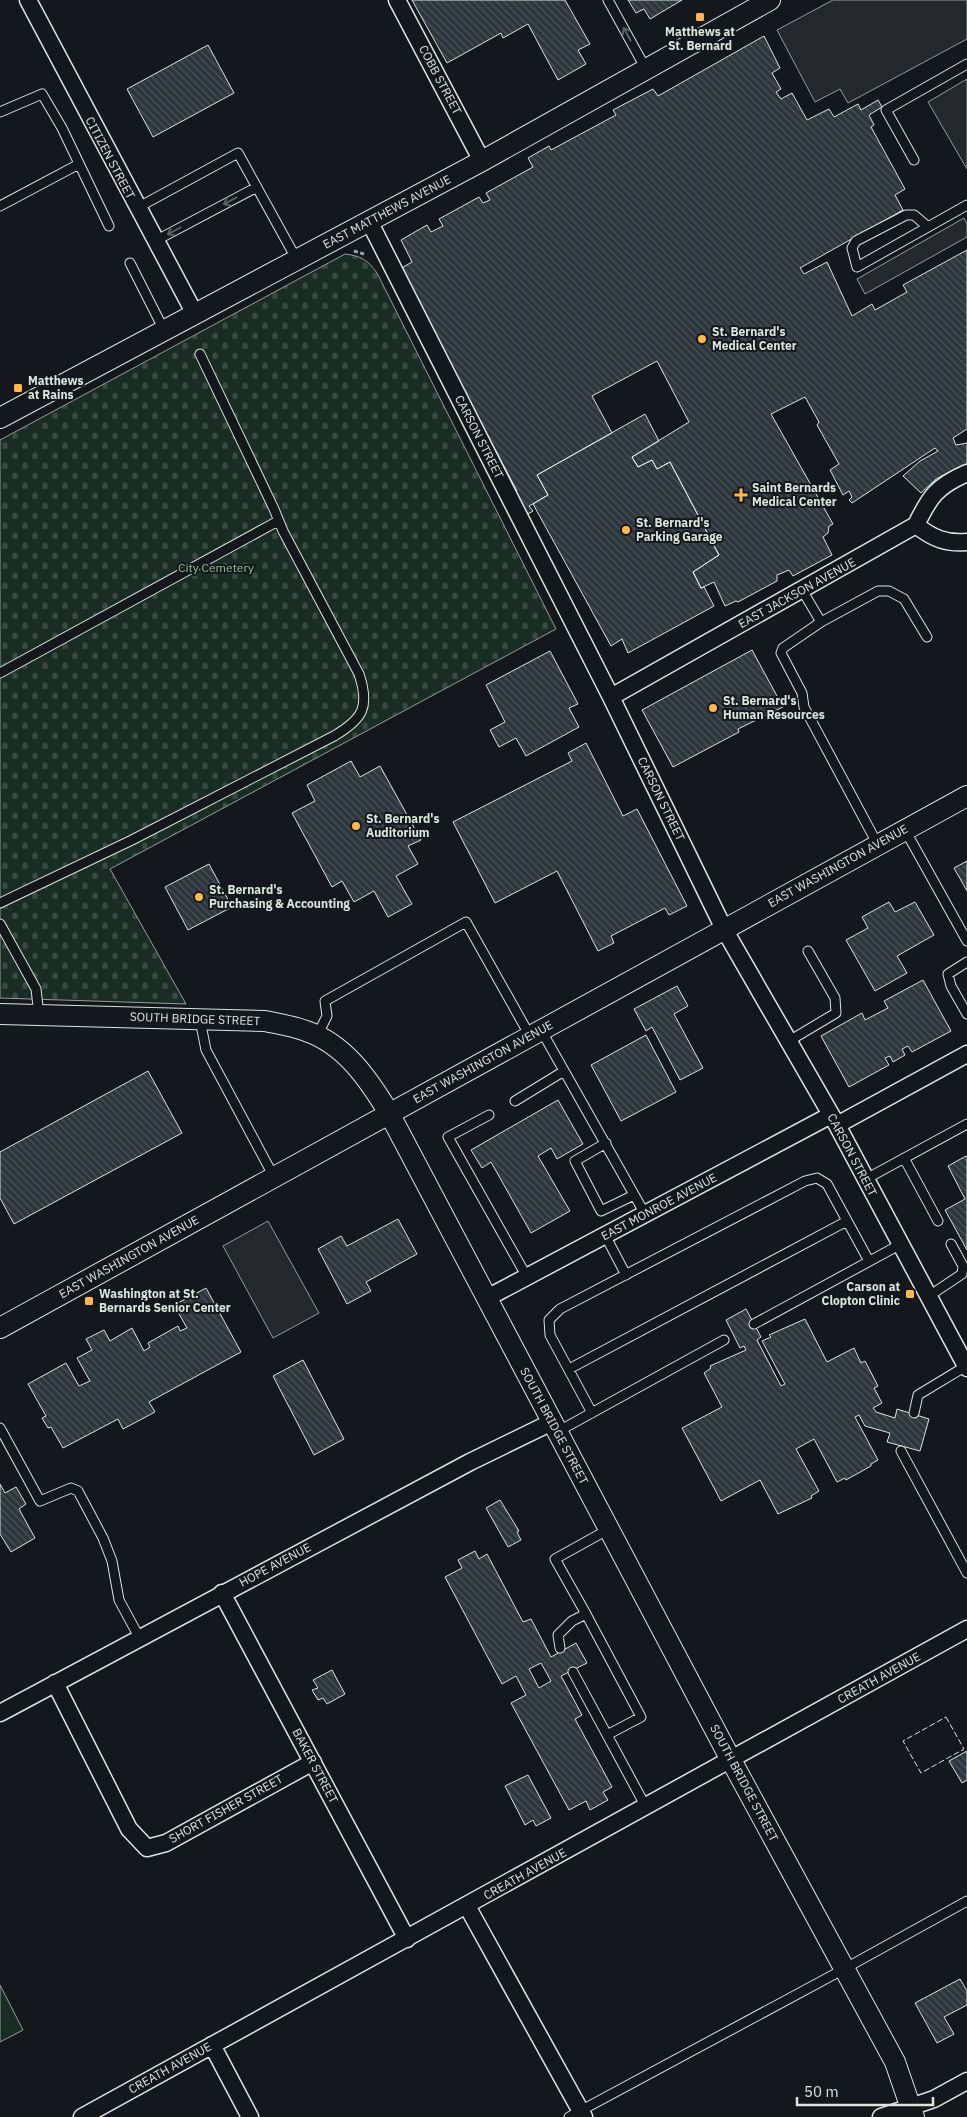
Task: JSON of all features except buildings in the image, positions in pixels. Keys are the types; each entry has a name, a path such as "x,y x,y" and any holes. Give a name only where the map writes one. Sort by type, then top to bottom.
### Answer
{"street":[{"name":"CITIZEN STREET","path":"28,0 195,314"},
{"name":"COBB STREET","path":"397,0 482,160"},
{"name":"EAST MATTHEWS AVENUE","path":"0,418 482,160 770,0"},
{"name":"CARSON STREET","path":"369,221 611,698 724,929 834,1120 966,1367"},
{"path":"967,473 947,482 935,492 916,525 930,537 948,543 967,542"},
{"name":"EAST JACKSON AVENUE","path":"611,698 916,525"},
{"name":"EAST WASHINGTON AVENUE","path":"0,1328 967,796"},
{"name":"SOUTH BRIDGE STREET","path":"0,1014 265,1021 307,1031 317,1036 350,1058 368,1079 389,1113 731,1760 895,2062 913,2112"},
{"name":"EAST MONROE AVENUE","path":"487,1298 645,1214 967,1054"},
{"name":"HOPE AVENUE","path":"0,1713 470,1462 555,1427"},
{"name":"BAKER STREET","path":"222,1593 407,1939"},
{"name":"CREATH AVENUE","path":"82,2117 967,1629"},
{"name":"SHORT FISHER STREET","path":"55,1683 129,1829 147,1848 166,1842 313,1762"},
{"path":"467,1906 578,2115"},
{"path":"212,2045 250,2117"},
{"path":"881,2117 913,2112 967,2081"}],"lane":[{"path":"608,0 646,68"},
{"path":"914,160 886,110 967,64"},
{"path":"0,112 42,94 109,226"},
{"path":"137,208 238,153 297,260"},
{"path":"0,206 79,164"},
{"path":"155,241 257,187"},
{"path":"928,227 914,215 906,215 856,241 852,248 857,267 920,232 967,205"},
{"path":"130,263 164,331"},
{"path":"0,903 132,840 334,736 350,727 360,716 364,705 365,691 359,674 314,592 278,520 200,354"},
{"path":"0,673 278,520"},
{"path":"802,590 821,622"},
{"path":"878,844 804,707 802,693 781,653 783,648 821,622 878,591 889,591 904,599 927,637"},
{"path":"905,830 967,941"},
{"path":"317,1036 327,1016 325,1001 466,922 535,1033 564,1071 645,1214"},
{"path":"0,924 36,989 40,1015"},
{"path":"788,1041 836,1013 835,998 808,951"},
{"path":"967,962 948,974 967,1014"},
{"path":"200,1019 206,1050 274,1177"},
{"path":"515,1101 564,1071"},
{"path":"489,1115 448,1137 527,1277"},
{"path":"866,1179 967,1124"},
{"path":"606,1143 575,1160 601,1211 634,1195"},
{"path":"904,1158 938,1221"},
{"path":"592,1413 550,1335 549,1320 560,1309 805,1181 817,1178 827,1184 869,1261"},
{"path":"569,1369 847,1221"},
{"path":"605,1236 626,1274"},
{"path":"754,1324 901,1244"},
{"path":"928,1296 962,1274 963,1266 951,1244"},
{"path":"555,1427 592,1413 724,1340"},
{"path":"914,1413 918,1395 966,1367"},
{"path":"0,1428 40,1501 71,1488 78,1491 103,1538 112,1561 119,1600 139,1638"},
{"path":"901,1452 967,1573"},
{"path":"608,1529 556,1559 641,1717 608,1736"},
{"path":"560,1648 558,1635 572,1621 586,1614"},
{"path":"573,1672 646,1807"},
{"path":"578,2115 967,1900"}],"green space":[{"name":"City Cemetery","path":"345,254 364,259 377,273 556,629 110,869 186,1004 0,998 0,440"},
{"path":"0,1985 23,2030 0,2042"}],"shaded area":[{"path":"833,0 967,0 967,39 848,103 840,89 815,102 777,30"},
{"path":"967,79 967,169 928,102"},
{"path":"964,218 967,224 967,237 865,294 857,279"},
{"path":"268,1221 319,1313 273,1338 223,1246"}],"fence":[{"path":"946,1717 964,1749 921,1773 903,1741 946,1717"}],"place":[{"name":"Matthews at St. Bernard","path":"700,17"},
{"name":"St. Bernard's Medical Center","path":"702,339"},
{"name":"Matthews at Rains","path":"18,388"},
{"name":"Saint Bernards Medical Center","path":"741,495"},
{"name":"St. Bernard's Parking Garage","path":"626,530"},
{"name":"St. Bernard's Human Resources","path":"713,708"},
{"name":"St. Bernard's Auditorium","path":"356,826"},
{"name":"St. Bernard's Purchasing & Accounting","path":"199,897"},
{"name":"Carson at Clopton Clinic","path":"910,1294"},
{"name":"Washington at St. Bernards Senior Center","path":"89,1301"}]}
